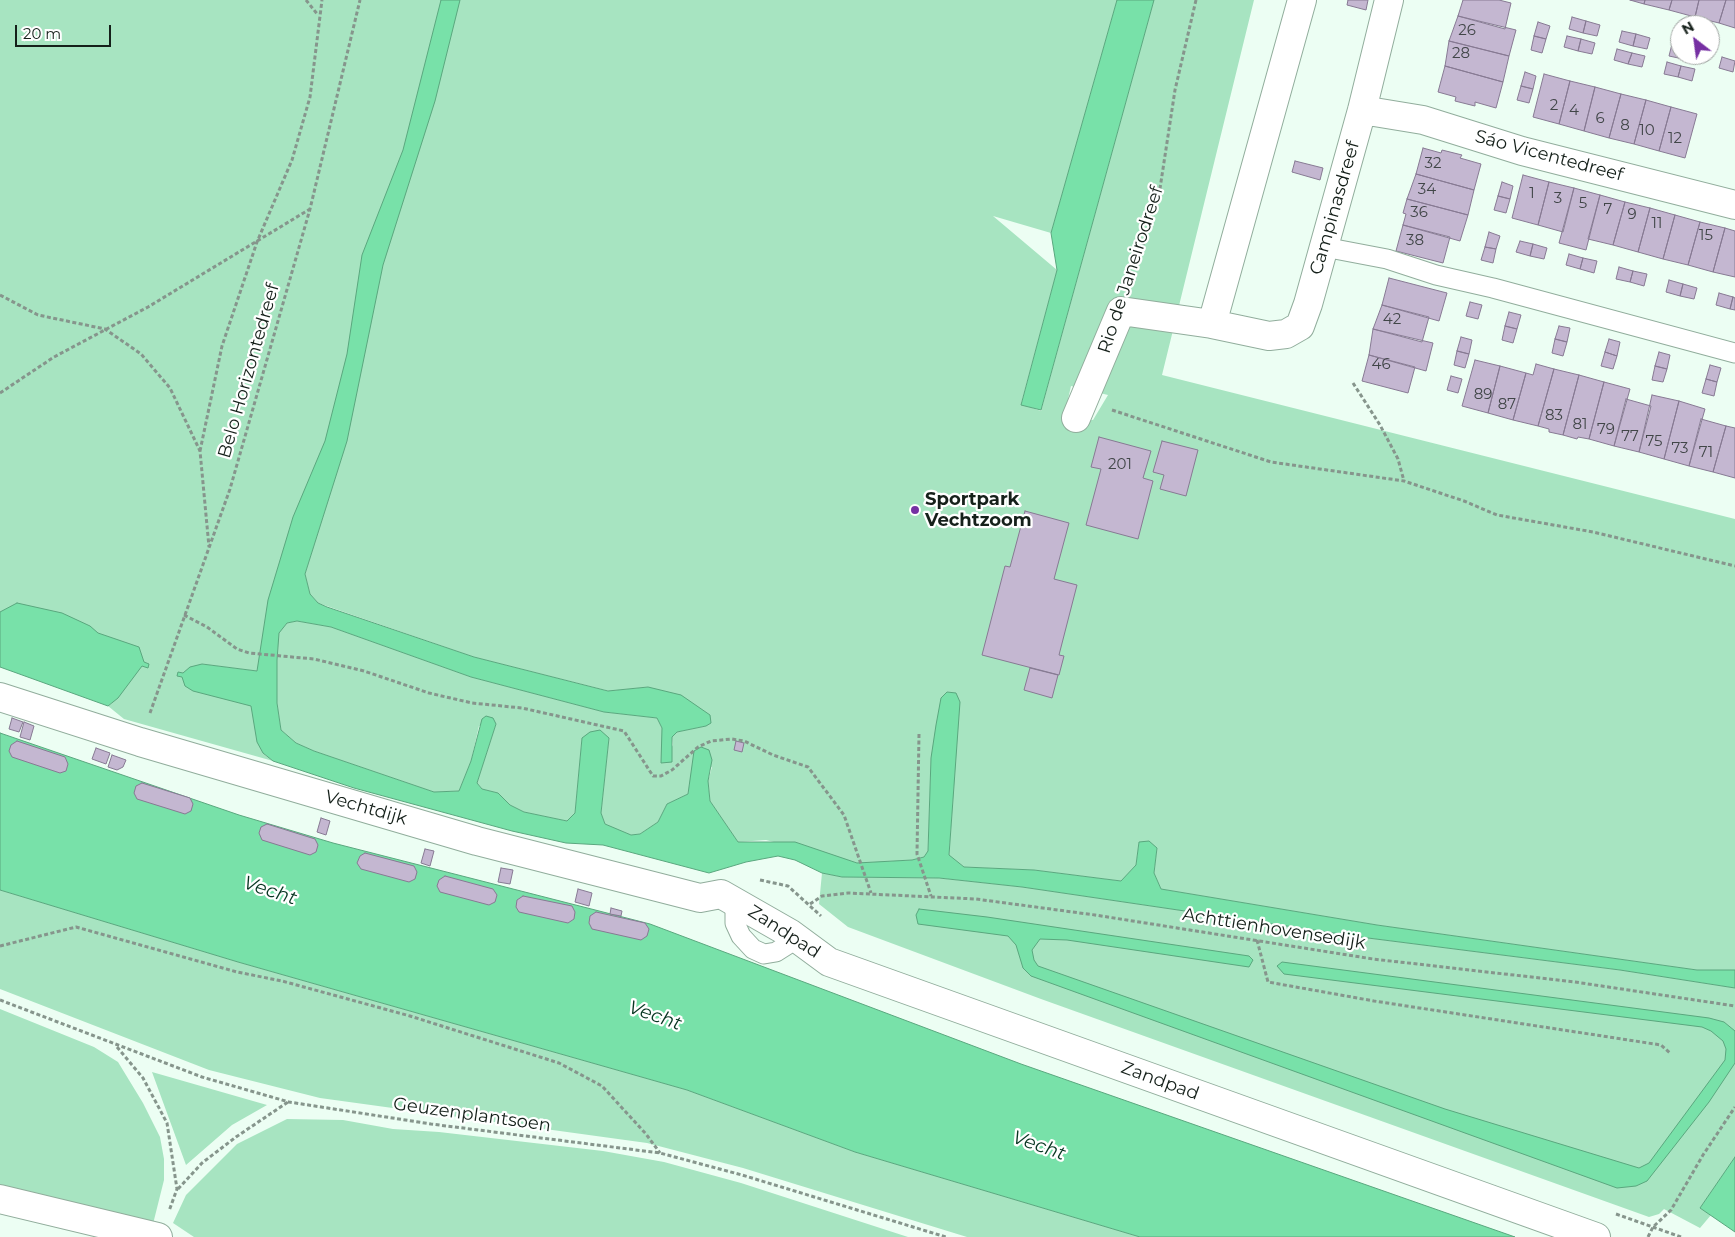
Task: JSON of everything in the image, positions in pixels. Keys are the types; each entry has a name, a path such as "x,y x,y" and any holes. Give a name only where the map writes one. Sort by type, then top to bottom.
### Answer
{"street":[{"path":"1212,324 1302,0"},
{"name":"Campinasdreef","path":"1122,311 1212,324 1269,336 1286,334 1300,326 1362,110 1389,0"},
{"name":"Sáo Vicentedreef","path":"1362,110 1423,120 1522,151 1735,205"},
{"name":"Rio de Janeirodreef","path":"1080,409 1122,311"},
{"name":"Vechtdijk","path":"0,697 140,742 477,841 700,898 721,894 735,900"},
{"name":"Zandpad","path":"735,900 791,934 829,962 1596,1237"},
{"path":"0,1199 163,1225"}],"lane":[{"path":"1324,247 1387,259 1436,275 1493,288 1735,353"}],"path":[{"path":"306,0 318,16"},
{"path":"209,548 200,451 222,346 257,242 292,160 307,106 318,16 322,0"},
{"name":"Belo Horizontedreef","path":"140,742 230,489 310,209 360,0"},
{"name":"Rio de Janeirodreef","path":"1122,311 1159,195 1175,90 1196,0"},
{"path":"0,394 54,357 105,328 148,307 310,209"},
{"path":"0,296 38,315 105,328 141,354 170,388 200,451"},
{"path":"1352,383 1380,425 1398,459 1404,481"},
{"path":"1080,409 1271,462 1404,481 1464,500 1497,515 1602,534 1735,566"},
{"path":"184,615 207,627 237,649 249,653 314,659 364,671 429,693 455,699 522,708 624,731 653,776 661,776 672,770 698,746 712,741 732,739 744,741 772,755 808,767 844,815 871,893"},
{"path":"919,734 917,854 931,896"},
{"name":"Achttienhovensedijk","path":"810,904 822,896 848,893 976,899 1095,914 1373,959 1574,982 1735,1006"},
{"path":"0,946 76,927 236,972 282,981 420,1019 559,1063 602,1086 646,1134 660,1153"},
{"path":"1257,940 1268,982 1374,1001 1661,1045 1670,1052"},
{"name":"Geuzenplantsoen","path":"0,1000 116,1046 202,1077 289,1102 431,1124 660,1153 742,1175 946,1237"},
{"path":"116,1046 143,1078 167,1123 177,1189"},
{"path":"163,1225 177,1189 202,1163 236,1137 289,1102"},
{"path":"1648,1237 1653,1227 1671,1210 1702,1155 1735,1107"}],"shaded area":[{"path":"0,0 1117,0 1051,233 993,216 1057,270 1021,404 1041,411 1154,0 1254,0 1162,375 1735,519 1735,970 1697,970 1377,925 1161,889 1154,873 1157,848 1139,842 1136,865 1122,881 1034,870 964,867 949,856 955,764 931,759 928,852 924,857 912,860 857,863 766,840 738,842 710,801 708,781 712,767 690,782 688,794 667,804 658,822 640,834 631,835 611,828 605,824 601,813 609,738 582,739 575,813 567,821 524,812 510,805 498,793 482,789 477,783 496,724 479,726 471,761 459,791 434,792 314,751 296,743 281,730 277,703 278,633 287,623 297,621 331,627 471,677 604,712 657,718 662,728 662,763 673,745 672,737 677,732 706,726 648,687 609,691 474,657 318,603 310,594 305,574 347,438 257,671 202,664 256,703 265,755 273,761 124,719 108,706 112,703 0,665","holes":["1071,386 1108,395 1093,420 1064,417"]},
{"path":"822,873 842,877 938,878 1022,887 1368,938 1620,970 1735,988 1735,1157 1700,1208 1711,1215 1700,1228 1664,1209 1659,1214 1649,1217 1041,999 848,927 819,904"},
{"path":"0,890 238,962 687,1090 855,1152 1140,1237 967,1237 743,1168 647,1143 320,1098 209,1070 0,989"},
{"path":"0,1009 94,1047 118,1062 143,1103 160,1137 164,1159 164,1180 153,1224 0,1187"},
{"path":"152,1072 267,1105 232,1125 186,1165"},
{"path":"287,1119 343,1120 393,1129 439,1132 603,1151 664,1162 741,1183 908,1237 194,1237 173,1223 186,1195 237,1144"}],"water":[{"path":"441,0 460,0 435,101 383,265 347,441 305,574 310,594 318,603 327,607 474,657 608,691 648,687 681,695 710,715 711,723 706,726 677,732 672,737 672,762 661,763 662,728 657,718 604,712 471,677 331,627 297,621 287,623 279,633 277,660 277,703 281,730 296,743 314,751 434,792 459,791 471,761 482,719 486,716 493,718 496,724 477,783 482,789 498,793 510,805 524,812 567,821 575,813 582,738 590,732 600,730 609,738 601,813 605,824 631,835 640,834 658,822 667,804 688,794 694,751 701,747 709,750 712,760 708,781 710,801 738,842 795,842 857,863 912,860 924,857 928,851 931,758 941,698 947,692 956,693 960,702 949,855 964,867 1034,870 1121,881 1136,865 1139,842 1149,841 1157,848 1154,873 1161,889 1377,925 1697,970 1735,970 1735,988 1620,970 1368,938 1022,887 939,878 842,877 822,873 795,860 778,856 746,862 709,873 603,845 566,843 512,831 354,788 273,761 263,753 257,742 251,706 193,691 185,686 182,677 177,676 178,672 183,673 190,667 202,664 257,671 268,600 293,517 325,441 347,354 362,255 403,150"},
{"path":"1117,0 1154,0 1041,410 1021,405 1057,270 1051,233"},
{"path":"17,603 62,613 90,626 98,633 139,647 144,662 149,664 148,668 142,666 118,698 108,706 0,667 0,612"},
{"name":"Vecht","path":"0,733 239,815 333,843 650,924 1021,1064 1515,1237 1140,1237 855,1152 687,1090 238,962 0,890"},
{"path":"919,909 987,917 1249,956 1253,960 1249,967 1067,940 1040,939 1032,950 1034,960 1038,966 1445,1109 1639,1168 1649,1163 1725,1060 1726,1049 1723,1041 1711,1031 1702,1027 1284,974 1277,966 1282,962 1709,1018 1724,1022 1735,1031 1735,1063 1709,1102 1647,1181 1636,1186 1617,1188 1031,976 1023,968 1016,945 1008,936 918,924 916,915"},
{"path":"1735,1157 1735,1232 1700,1208"}],"building":[{"path":"1348,0 1368,0 1366,10 1347,5"},
{"path":"1463,0 1499,0 1511,3 1505,29 1458,16"},
{"path":"1630,0 1645,0 1644,4"},
{"path":"1645,0 1672,0 1669,10 1644,4"},
{"path":"1672,0 1699,0 1695,15 1669,10"},
{"path":"1699,0 1726,0 1720,20 1720,15 1695,15"},
{"path":"1726,0 1735,0 1735,28 1720,23"},
{"path":"1458,16 1516,30 1509,56 1449,41"},
{"path":"1572,17 1586,21 1583,33 1569,29"},
{"path":"1586,21 1600,25 1597,36 1583,33"},
{"path":"1538,22 1550,26 1546,39 1534,36"},
{"path":"1622,31 1636,34 1633,46 1619,42"},
{"path":"1636,34 1650,38 1647,49 1633,46"},
{"path":"1534,36 1546,39 1542,53 1531,50"},
{"path":"1567,36 1581,39 1578,51 1564,47"},
{"path":"1581,39 1595,43 1592,54 1578,51"},
{"path":"1449,41 1509,56 1503,82 1445,66"},
{"path":"1617,49 1632,53 1628,64 1614,60"},
{"path":"1632,53 1645,56 1642,67 1628,64"},
{"path":"1722,57 1735,61 1733,72 1719,68"},
{"path":"1667,62 1670,63 1670,65 1681,66 1678,77 1664,74"},
{"path":"1445,66 1503,82 1496,108 1475,102 1475,106 1455,101 1456,97 1438,92"},
{"path":"1681,66 1695,69 1692,81 1678,77"},
{"path":"1525,72 1536,76 1533,89 1521,86"},
{"path":"1544,74 1570,81 1559,124 1533,117"},
{"path":"1570,81 1595,87 1584,131 1559,124"},
{"path":"1521,86 1533,89 1529,103 1517,100"},
{"path":"1595,87 1621,94 1609,138 1584,131"},
{"path":"1621,94 1646,100 1634,144 1609,138"},
{"path":"1646,100 1671,107 1659,151 1634,144"},
{"path":"1671,107 1697,114 1685,158 1659,151"},
{"path":"1423,148 1441,153 1442,150 1462,155 1460,158 1481,164 1474,190 1416,174"},
{"path":"1295,161 1323,168 1320,180 1292,172"},
{"path":"1416,174 1474,190 1468,215 1407,199"},
{"path":"1523,175 1549,182 1538,225 1512,218"},
{"path":"1502,182 1513,186 1510,199 1498,196"},
{"path":"1549,182 1574,188 1563,232 1538,225"},
{"path":"1574,188 1600,195 1586,250 1559,243"},
{"path":"1600,195 1625,202 1613,245 1588,239"},
{"path":"1498,196 1510,199 1506,213 1494,210"},
{"path":"1407,199 1468,215 1460,241 1403,225 1406,214 1403,213"},
{"path":"1625,202 1650,208 1638,252 1613,245"},
{"path":"1650,208 1675,215 1663,259 1638,252"},
{"path":"1675,215 1700,222 1688,265 1663,259"},
{"path":"1700,222 1725,228 1713,272 1688,265"},
{"path":"1403,225 1450,237 1443,263 1396,251"},
{"path":"1725,228 1735,231 1735,277 1713,272"},
{"path":"1489,232 1500,236 1496,249 1485,247"},
{"path":"1520,241 1533,244 1530,256 1516,252"},
{"path":"1533,244 1547,248 1544,259 1530,256"},
{"path":"1485,247 1496,249 1493,263 1481,260"},
{"path":"1569,254 1583,258 1580,269 1566,265"},
{"path":"1583,258 1597,261 1594,273 1580,269"},
{"path":"1619,267 1633,271 1630,282 1616,279"},
{"path":"1633,271 1647,274 1644,286 1630,282"},
{"path":"1389,278 1447,293 1439,321 1382,305"},
{"path":"1669,280 1683,284 1680,296 1666,292"},
{"path":"1683,284 1697,288 1694,299 1680,296"},
{"path":"1719,293 1733,297 1730,309 1716,305"},
{"path":"1733,297 1735,298 1735,310 1730,309"},
{"path":"1470,302 1482,305 1478,319 1466,316"},
{"path":"1382,305 1429,317 1422,342 1373,329"},
{"path":"1509,312 1521,315 1517,329 1505,326"},
{"path":"1505,326 1517,329 1513,343 1502,340"},
{"path":"1559,326 1570,328 1567,342 1555,339"},
{"path":"1373,329 1433,343 1426,371 1369,355"},
{"path":"1461,337 1472,340 1469,354 1457,351"},
{"path":"1555,339 1567,342 1563,356 1552,353"},
{"path":"1609,339 1620,342 1617,356 1605,352"},
{"path":"1457,351 1469,354 1465,368 1454,365"},
{"path":"1605,352 1617,356 1613,369 1601,366"},
{"path":"1659,352 1670,355 1667,369 1655,366"},
{"path":"1369,355 1415,367 1408,393 1362,381"},
{"path":"1475,360 1500,366 1488,413 1462,406"},
{"path":"1536,364 1554,369 1538,426 1513,420 1526,373 1533,375"},
{"path":"1710,365 1721,368 1717,382 1706,379"},
{"path":"1500,366 1526,373 1513,420 1488,413"},
{"path":"1655,366 1667,369 1663,382 1652,380"},
{"path":"1554,369 1579,375 1563,435 1549,432 1549,429 1538,426"},
{"path":"1579,375 1604,382 1589,439 1578,437 1577,439 1563,435"},
{"path":"1451,376 1462,379 1458,393 1447,390"},
{"path":"1706,379 1717,382 1714,396 1702,393"},
{"path":"1604,382 1630,389 1614,446 1589,439"},
{"path":"1652,395 1679,401 1664,459 1639,452"},
{"path":"1626,399 1651,406 1639,452 1614,446"},
{"path":"1679,401 1705,409 1689,466 1664,459"},
{"path":"1701,419 1726,426 1713,472 1689,466"},
{"path":"1726,426 1735,428 1735,478 1713,472"},
{"path":"1099,437 1151,451 1143,478 1153,481 1138,539 1086,525 1101,469 1091,467"},
{"path":"1162,441 1198,450 1186,496 1160,489 1164,475 1153,472"},
{"path":"1025,511 1069,523 1054,579 1077,585 1059,655 1064,656 1059,675 982,655 1005,566 1010,567"},
{"path":"1030,668 1058,675 1052,698 1024,690"},
{"path":"12,718 23,722 19,732 9,729"},
{"path":"24,722 34,726 30,740 20,737"},
{"path":"17,741 65,757 68,764 66,771 60,773 12,757 9,751 11,745"},
{"path":"736,741 744,743 742,752 734,750"},
{"path":"96,748 110,753 106,764 92,759"},
{"path":"112,755 126,760 123,767 117,770 108,767"},
{"path":"142,783 190,798 193,804 191,811 185,814 137,799 134,793 136,786"},
{"path":"321,818 330,821 326,835 317,832"},
{"path":"267,824 315,839 318,845 316,852 310,855 262,840 259,833 261,827"},
{"path":"425,849 434,851 430,866 421,863"},
{"path":"365,853 414,866 417,872 415,879 409,882 361,869 357,863 360,856"},
{"path":"501,868 513,870 510,884 498,882"},
{"path":"445,876 493,889 497,895 495,902 489,905 440,892 437,886 439,880"},
{"path":"578,889 592,893 589,906 575,902"},
{"path":"523,896 572,906 575,912 574,919 568,923 519,912 516,907 517,900"},
{"path":"611,908 622,911 621,916 610,914"},
{"path":"596,912 645,923 649,929 647,936 641,940 592,929 589,923 590,916"}],"place":[{"name":"Sportpark Vechtzoom","path":"915,510"}]}
